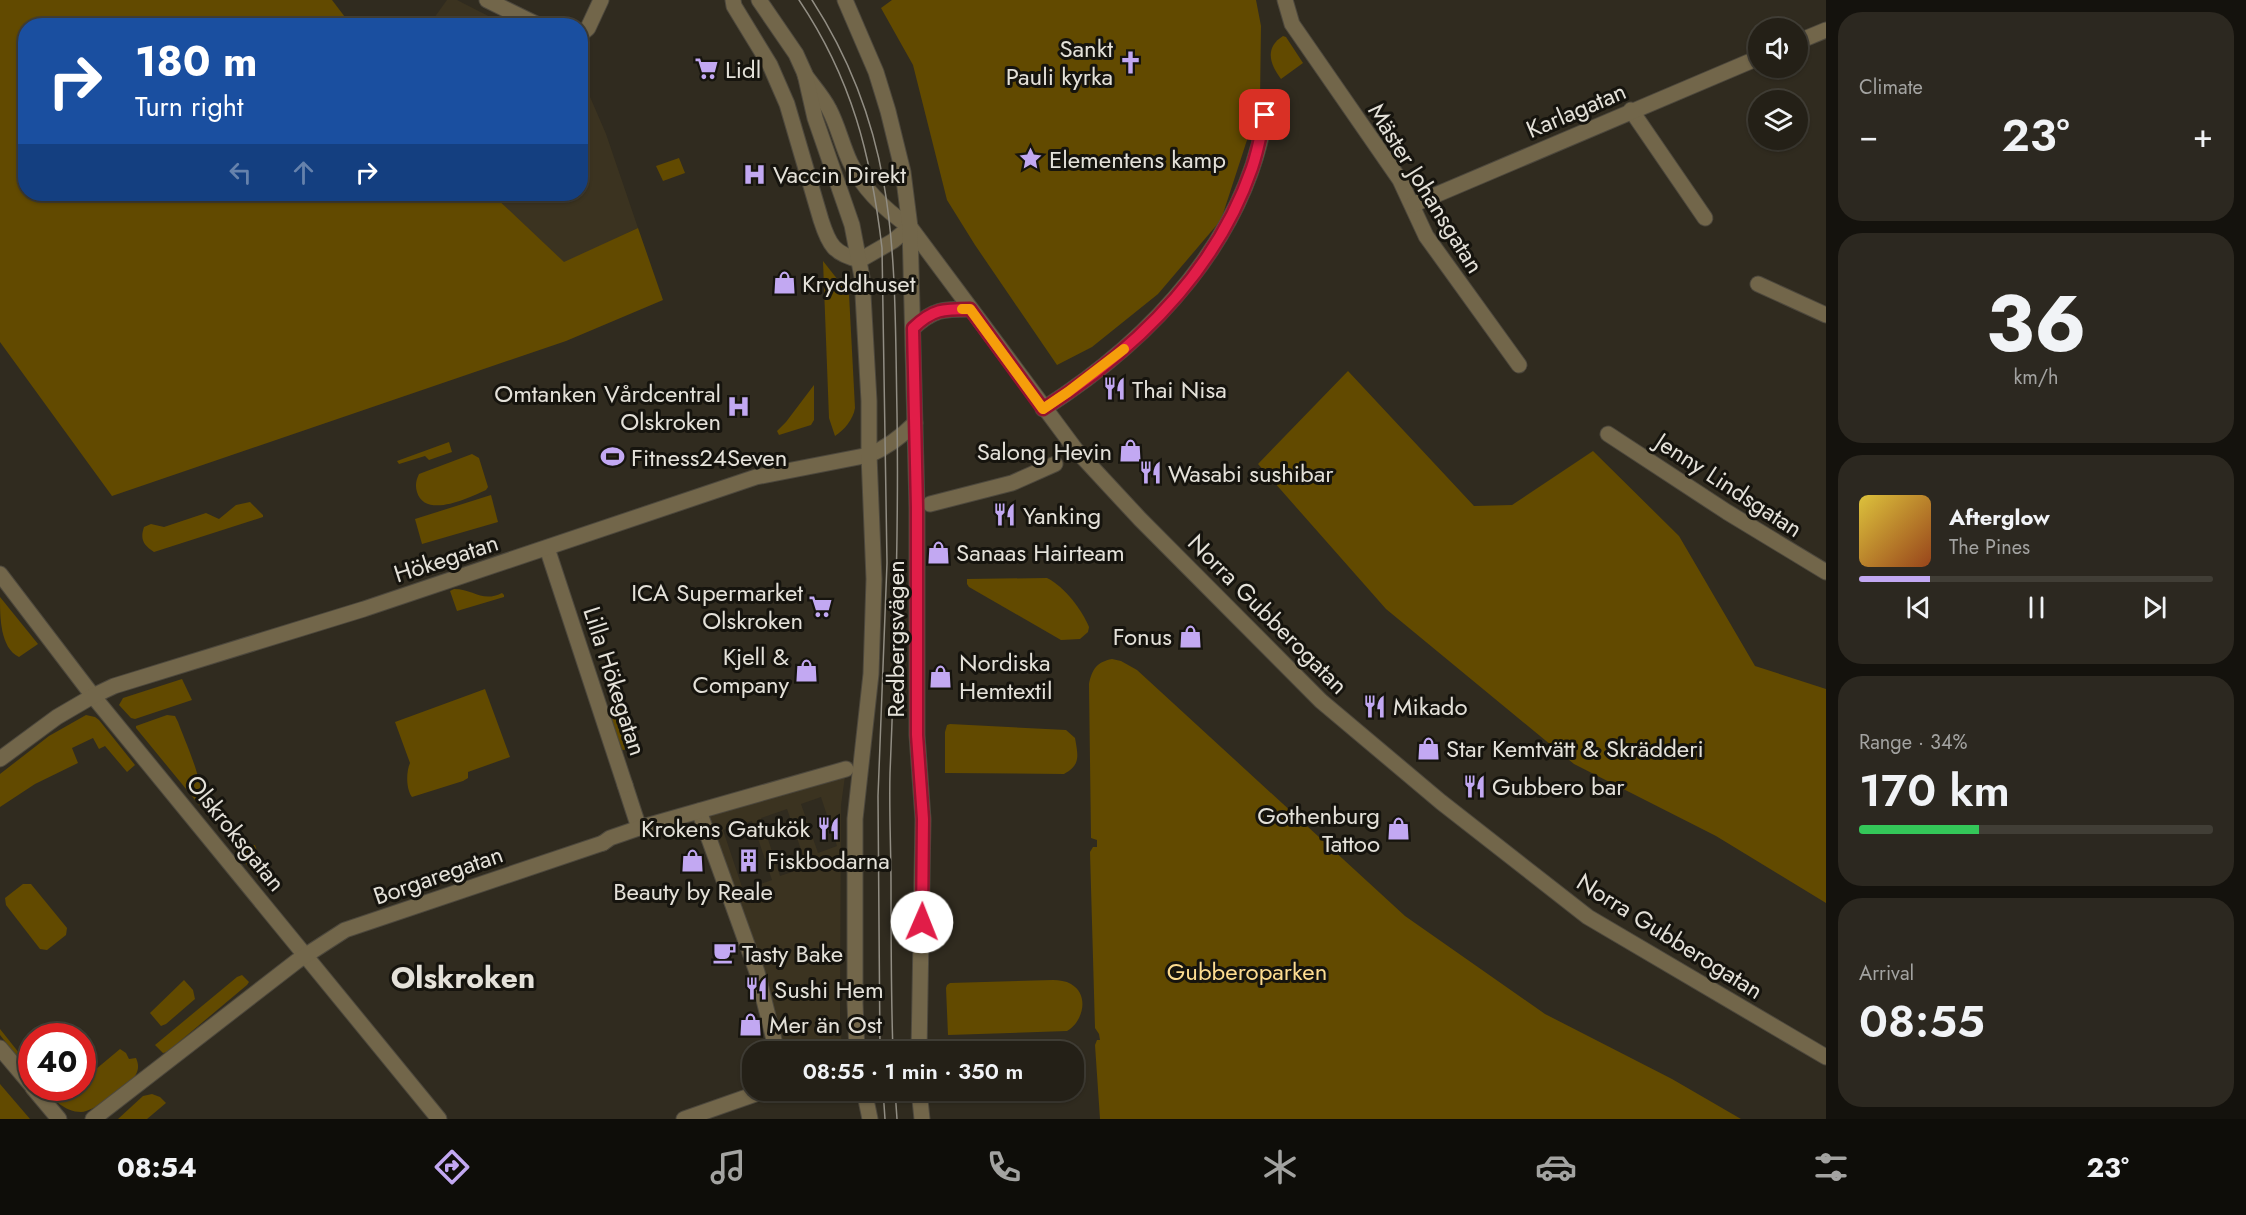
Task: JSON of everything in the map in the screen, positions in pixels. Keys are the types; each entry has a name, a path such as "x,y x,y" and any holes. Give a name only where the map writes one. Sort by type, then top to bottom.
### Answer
{"street":[{"path":"487,0 524,18"},
{"path":"588,28 601,0"},
{"path":"733,0 734,6 770,65 787,104 826,237 839,254 860,260 893,242 910,227"},
{"name":"Redbergsvägen","path":"759,0 796,54 805,74 815,117 852,225 860,260 866,320 874,602 871,674 855,819 857,1041"},
{"name":"Redbergsvägen","path":"844,0 872,62 888,111 903,172 910,227 915,423 917,735 923,819 919,1041"},
{"name":"Mäster Johansgatan","path":"1285,0 1292,24 1400,180 1426,236 1519,365"},
{"path":"1808,37 1826,30"},
{"name":"Karlagatan","path":"1412,205 1748,62"},
{"name":"Norra Gubberogatan","path":"805,74 829,109 857,173 890,214 910,227 1043,409 1076,450 1140,519 1321,701 1441,802 1588,917 1826,1057"},
{"path":"1043,409 1127,347 1175,300 1196,272 1242,193 1252,167 1267,104"},
{"path":"1631,110 1705,218"},
{"path":"1758,284 1826,315"},
{"path":"913,328 933,312 944,309 970,309"},
{"name":"Hökegatan","path":"0,759 57,717 114,686 364,609 756,477 869,455 886,448 915,423"},
{"name":"Jenny Lindsgatan","path":"1608,434 1727,512 1826,572"},
{"path":"930,504 1012,483 1055,464"},
{"name":"Lilla Hökegatan","path":"547,548 639,828"},
{"name":"Olskroksgatan","path":"0,574 93,696 439,1119"},
{"name":"Borgaregatan","path":"93,1119 305,956 345,930 603,843 610,838 639,828 846,769"},
{"path":"699,811 757,972 774,1041"},
{"path":"0,1048 18,1070"},
{"path":"684,1119 742,1099"},
{"path":"44,1101 59,1119"},
{"path":"866,1101 870,1119"},
{"path":"920,1101 922,1119"}],"shaded area":[{"path":"447,0 457,0 492,18 434,18"},
{"path":"588,92 606,134 638,228 564,263 499,201 588,201"},
{"path":"846,769 841,805 841,1041 774,1041 699,811","holes":["821,797 837,846 818,853 801,804","787,809 807,867 780,876 761,818","752,821 772,880 743,890 723,830"]}],"green space":[{"path":"0,0 332,0 346,18 18,18 18,201 499,201 564,262 638,228 663,300 566,341 112,496 0,342"},
{"path":"892,0 1256,0 1261,26 1260,100 1221,220 1158,294 1092,347 1057,365 947,200 913,65 881,8"},
{"path":"1283,36 1286,37 1303,63 1281,79 1274,68 1271,51"},
{"path":"679,158 685,173 663,181 656,166"},
{"path":"823,261 849,294 855,408 848,424 835,436 829,418"},
{"path":"1348,371 1474,506 1512,505 1593,451 1679,536 1755,666 1826,689 1826,903 1716,836 1574,764 1386,609 1258,464"},
{"path":"814,385 814,420 811,425 779,435 777,431"},
{"path":"449,442 452,452 429,460 425,456 399,464 397,461"},
{"path":"472,454 479,458 488,487 486,490 448,504 429,504 422,500 416,488 419,474"},
{"path":"491,495 498,522 422,544 415,519"},
{"path":"250,502 263,517 154,552 143,541 144,527 151,524 164,527 206,513 219,519 236,505"},
{"path":"1047,578 1066,593 1086,620 1089,627 1088,632 1080,639 1061,640 967,584 967,579"},
{"path":"454,589 489,597 502,593 504,597 457,611 450,591"},
{"path":"0,597 38,644 19,657 8,647 2,631"},
{"name":"Gubberoparken","path":"1112,659 1137,670 1405,916 1545,1014 1672,1079 1741,1119 1100,1119 1095,1045 1097,1040 1100,1040 1095,1028 1090,852 1093,847 1097,847 1097,840 1091,838 1089,684 1096,667"},
{"path":"182,679 192,700 135,719 131,718 119,705 123,698"},
{"path":"485,689 510,757 468,772 468,778 463,781 412,797 407,780 410,763 395,722"},
{"path":"615,707 622,709 631,749 622,750 607,713"},
{"path":"86,715 99,720 135,765 127,772 105,746 99,749 93,738 72,748 78,763 35,784 0,807 0,774 49,736"},
{"path":"167,715 175,716 190,752 201,789 200,806 136,728 136,726"},
{"path":"947,725 1066,730 1075,738 1076,763 1064,774 945,773 945,732"},
{"path":"255,845 268,886 267,888 235,851"},
{"path":"23,884 31,884 67,928 66,935 47,950 40,949 6,905 5,898"},
{"path":"242,975 249,982 247,985 167,1052 163,1053 155,1045 237,977"},
{"path":"184,980 193,990 195,999 161,1026 150,1013"},
{"path":"1053,980 1071,984 1081,995 1080,1015 1073,1027 1067,1031 948,1035 946,988 950,983"},
{"path":"0,1029 18,1052 18,1058 0,1035"},
{"path":"120,1049 129,1059 136,1058 138,1065 134,1077 121,1090 87,1111 70,1110 56,1101 96,1101 96,1069"},
{"path":"0,1084 30,1119 0,1119"},
{"path":"152,1094 160,1097 166,1103 147,1119 118,1119 143,1096"}],"tram line":[{"path":"799,0 833,59 846,89 865,149 882,248 887,563 878,796 880,1041"},
{"path":"812,0 841,50 862,100 877,150 892,250 897,458 896,593 890,787 893,1041"},
{"path":"884,1101 885,1119"},
{"path":"896,1101 897,1119"}],"slow traffic":[{"path":"962,309 970,309 1043,409 1124,349"}],"place":[{"name":"Sankt Pauli kyrka","path":"1131,62"},
{"name":"Lidl","path":"707,69"},
{"name":"Elementens kamp","path":"1031,159"},
{"name":"Vaccin Direkt","path":"755,174"},
{"name":"Kryddhuset","path":"784,283"},
{"name":"Thai Nisa","path":"1114,389"},
{"name":"Omtanken Vårdcentral Olskroken","path":"739,407"},
{"name":"Salong Hevin","path":"1130,451"},
{"name":"Fitness24Seven","path":"613,457"},
{"name":"Wasabi sushibar","path":"1150,473"},
{"name":"Yanking","path":"1005,515"},
{"name":"Sanaas Hairteam","path":"938,552"},
{"name":"ICA Supermarket Olskroken","path":"821,606"},
{"name":"Fonus","path":"1190,636"},
{"name":"Kjell & Company","path":"807,670"},
{"name":"Nordiska Hemtextil","path":"941,676"},
{"name":"Mikado","path":"1375,706"},
{"name":"Star Kemtvätt & Skrädderi","path":"1428,748"},
{"name":"Gubbero bar","path":"1474,786"},
{"name":"Krokens Gatukök","path":"828,828"},
{"name":"Gothenburg Tattoo","path":"1398,829"},
{"name":"Fiskbodarna","path":"749,860"},
{"name":"Beauty by Reale","path":"693,861"},
{"name":"Tasty Bake","path":"724,953"},
{"name":"Sushi Hem","path":"756,989"},
{"name":"Mer än Ost","path":"751,1024"}],"district":[{"name":"Olskroken","path":"463,977"}],"route":[{"path":"922,922 923,819 917,735 917,508 913,328 933,312 944,309 970,309 1043,409 1127,347 1175,300 1217,240 1242,193 1252,167 1265,115"}]}
